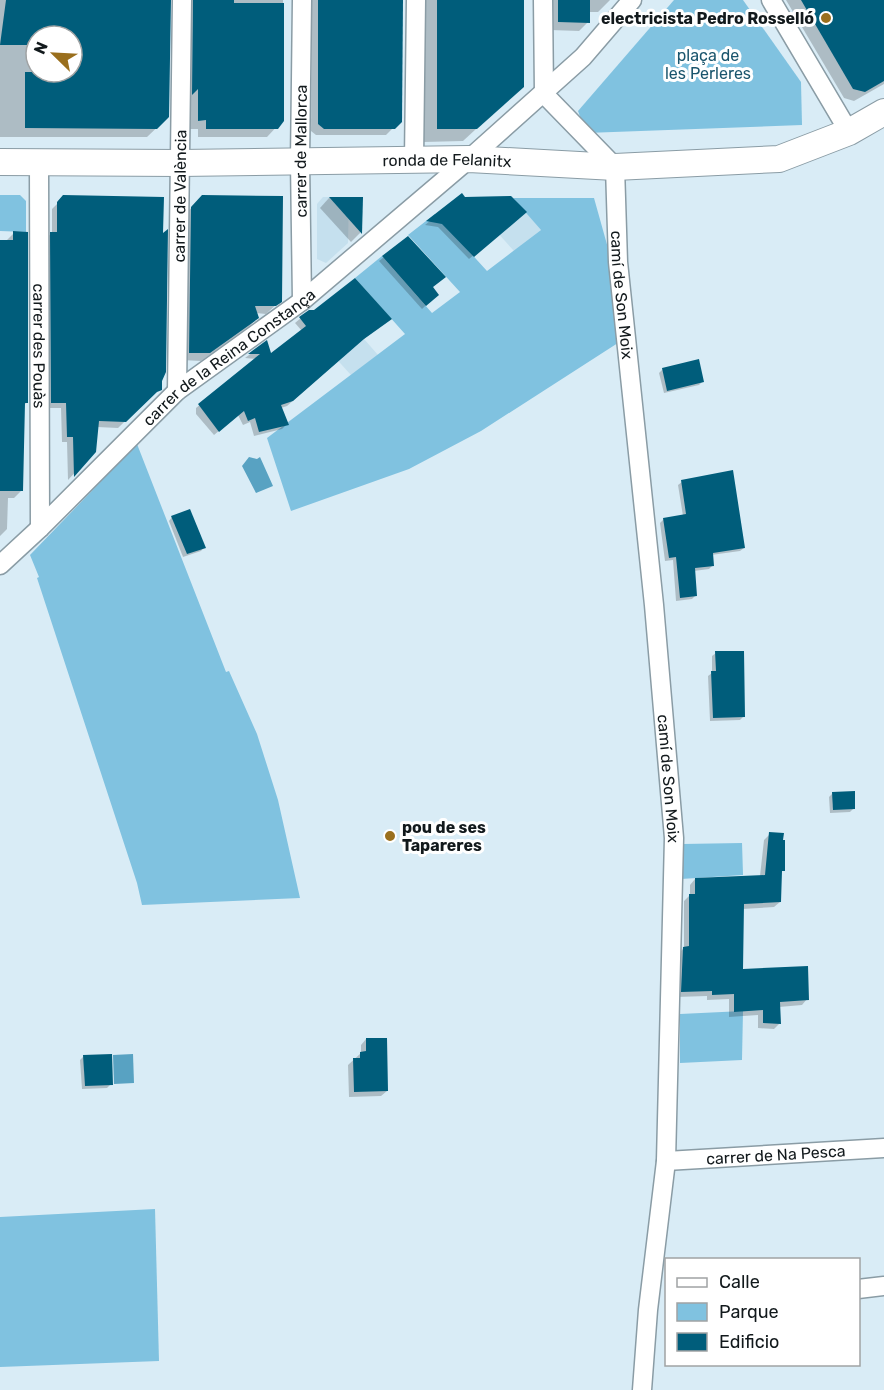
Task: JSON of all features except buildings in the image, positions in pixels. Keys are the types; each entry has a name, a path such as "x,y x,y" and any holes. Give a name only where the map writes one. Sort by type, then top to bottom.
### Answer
{"main road":[{"name":"ronda de Felanitx","path":"0,162 180,163 469,159 615,166 779,159 849,132 884,112"}],"street":[{"name":"carrer de València","path":"177,391 182,0"},
{"name":"carrer de Mallorca","path":"302,0 300,161 302,301"},
{"path":"414,160 416,0"},
{"path":"543,0 544,94 615,166"},
{"name":"carrer de la Reina Constança","path":"0,565 177,391 302,301 469,159 584,57 632,0"},
{"path":"771,0 849,132"},
{"name":"carrer des Pouàs","path":"39,163 40,528"},
{"name":"camí de Son Moix","path":"615,166 618,262 654,605 674,838 666,1161 648,1310 642,1390"},
{"name":"carrer de Na Pesca","path":"666,1161 884,1148"},
{"path":"860,1289 884,1286"},
{"path":"648,1310 665,1308"}],"shaded area":[{"path":"512,196 541,230 514,251 465,197"},
{"path":"323,197 349,197 348,243 326,263 317,259 317,204"},
{"path":"329,299 378,355 351,375 301,320"},
{"path":"249,457 257,459 260,457 273,486 256,493 242,466"},
{"path":"133,1054 134,1083 114,1084 113,1055"}],"green space":[{"name":"plaça de les Perleres","path":"674,0 743,0 801,82 802,125 586,133 578,111"},
{"path":"0,195 20,195 26,201 26,232 0,231"},
{"path":"513,198 594,198 613,266 621,341 481,431 409,469 291,511 267,438 405,334 355,278 382,256 432,313 460,292 408,235 435,214 487,271 541,230"},
{"path":"137,444 226,672 229,671 257,734 278,800 300,898 142,905 137,883 30,555"},
{"path":"742,843 743,875 681,879 682,844"},
{"path":"743,1011 742,1060 680,1063 680,1014"},
{"path":"155,1209 159,1361 0,1367 0,1217"}],"place":[{"name":"electricista Pedro Rosselló","path":"826,18"},
{"name":"pou de ses Tapareres","path":"390,836"}]}
